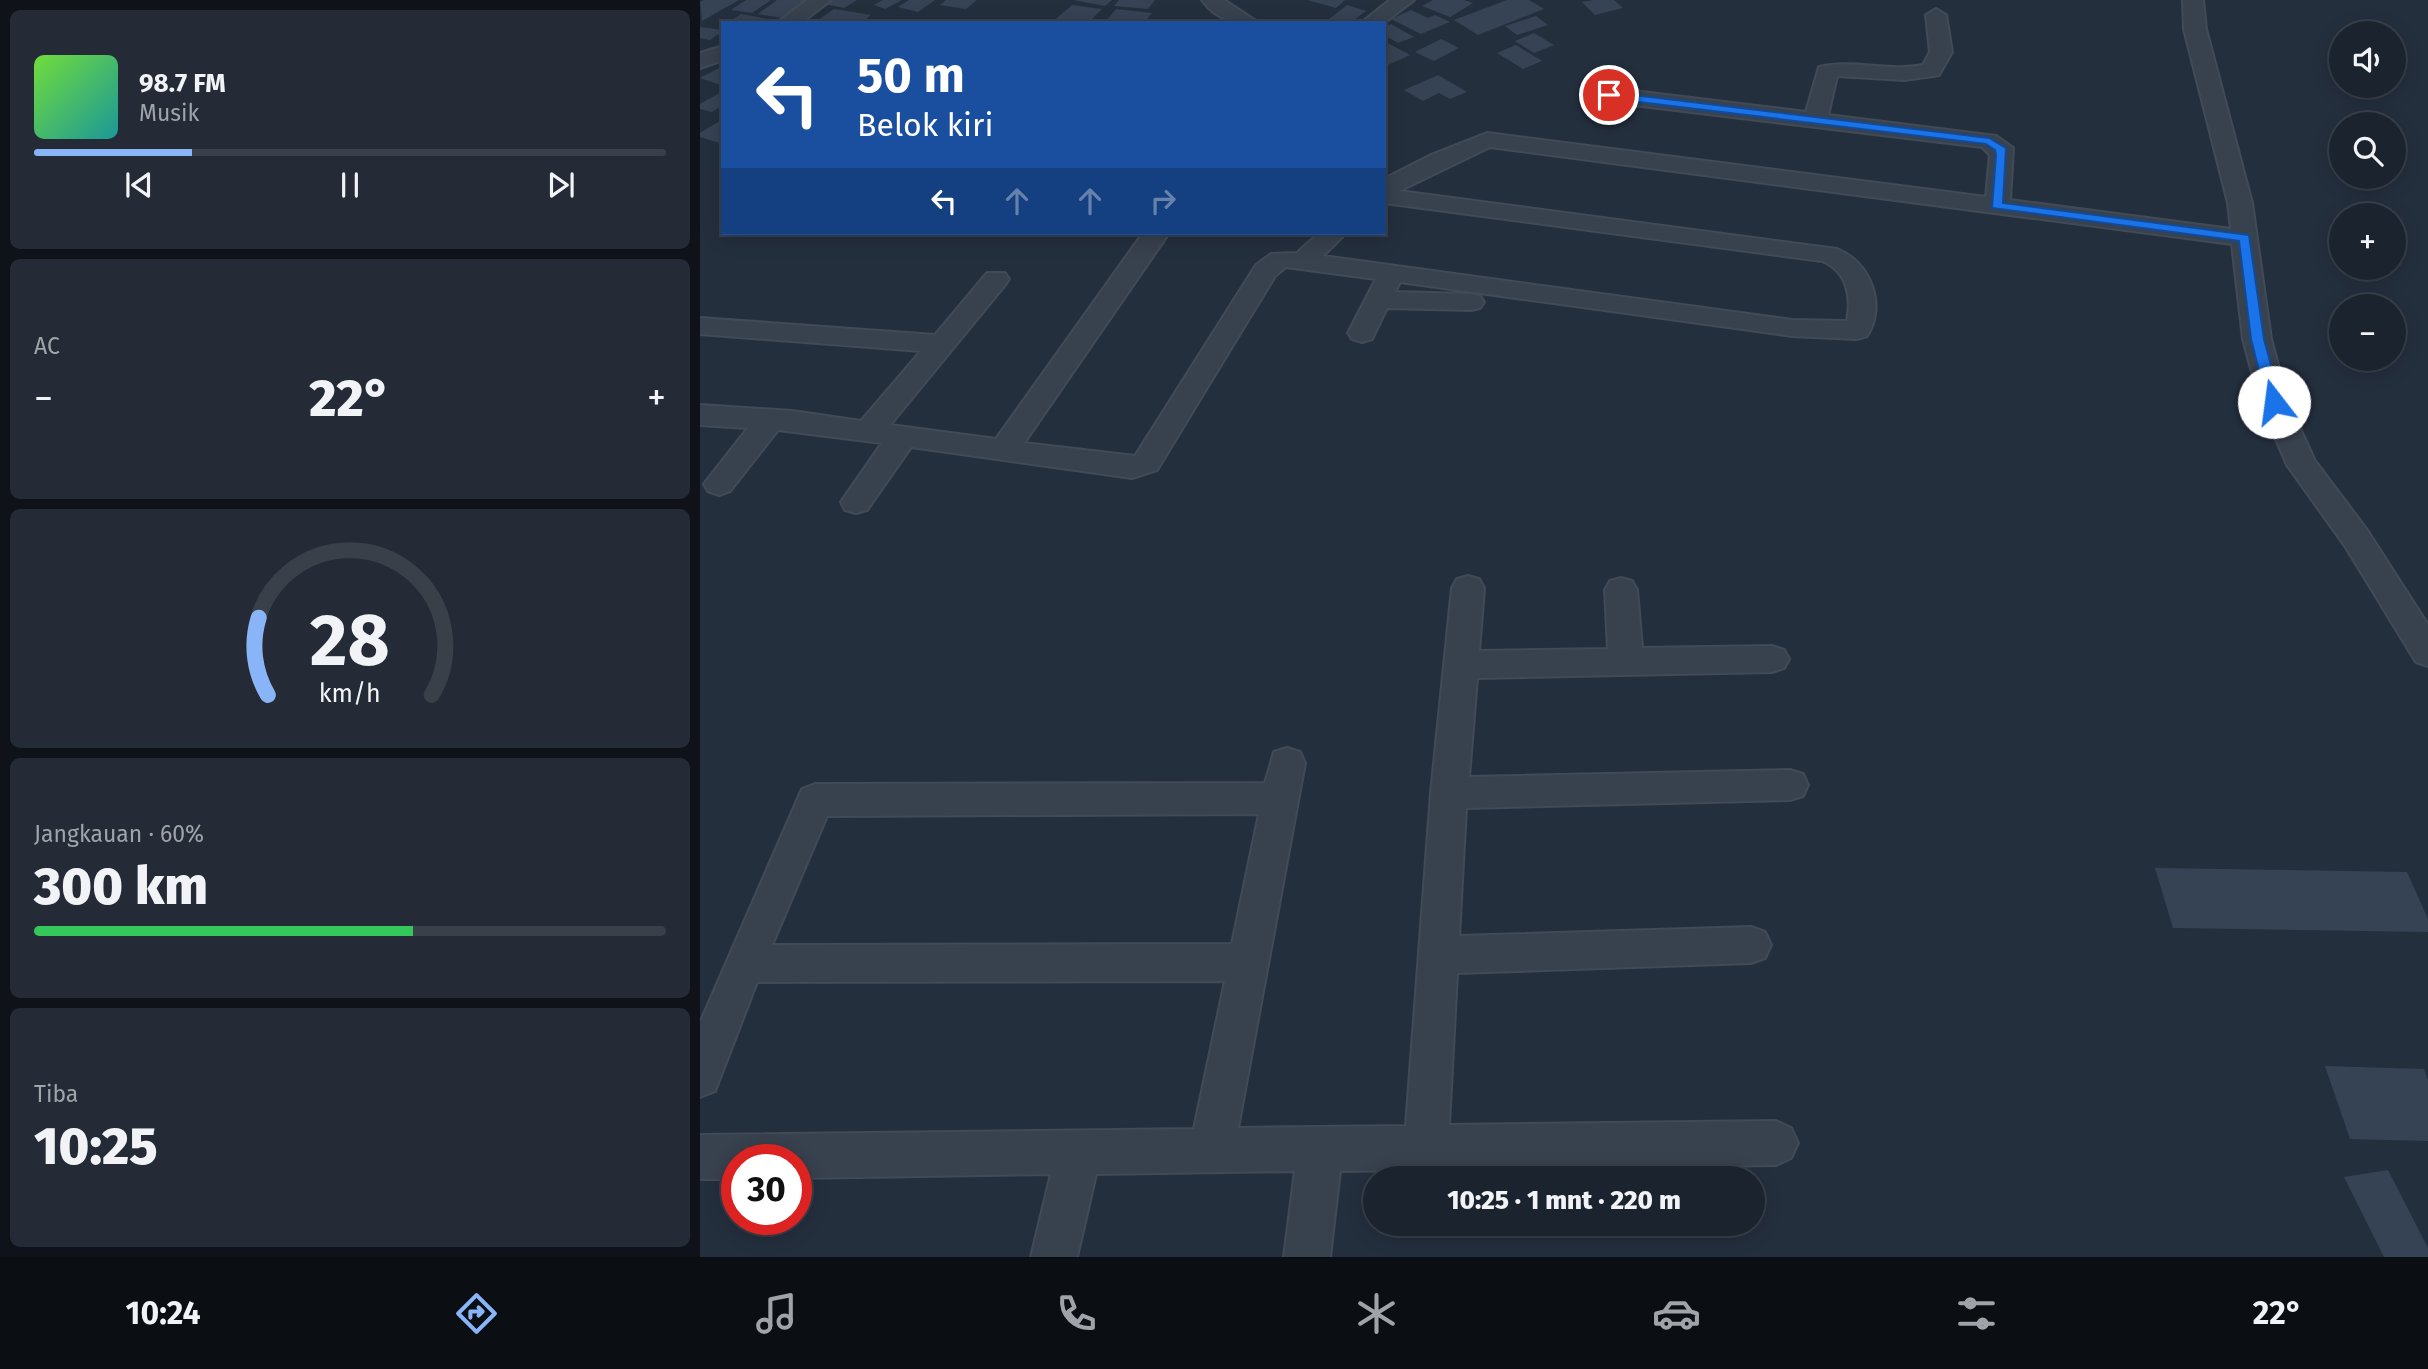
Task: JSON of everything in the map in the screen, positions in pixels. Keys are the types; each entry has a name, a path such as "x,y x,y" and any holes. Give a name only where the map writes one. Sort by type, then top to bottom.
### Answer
{"street":[{"path":"790,21 821,0"},
{"path":"1212,0 1227,13 1245,21"},
{"path":"1374,21 1404,0"},
{"path":"2193,0 2195,29 2237,191 2257,339 2274,402 2302,465 2356,537 2428,653"},
{"path":"1815,121 1827,72 1841,70 1910,76 1931,70 1941,52 1936,15"},
{"path":"700,61 721,53"},
{"path":"1609,95 1995,144 2001,148 2002,155 1997,206"},
{"path":"1386,189 1439,160 1487,140 2245,238"},
{"path":"700,415 904,435 1132,468 1141,467 1265,271 1280,259 1844,332 1857,330 1863,321 1864,310 1853,271 1844,262 1828,254 1386,196"},
{"path":"1005,448 1155,235"},
{"path":"1303,261 1331,235"},
{"path":"1362,333 1391,273"},
{"path":"869,431 996,279"},
{"path":"1378,300 1627,305"},
{"path":"700,326 941,344"},
{"path":"719,484 770,420"},
{"path":"856,502 904,435"},
{"path":"1426,1147 1449,793 1468,588"},
{"path":"1621,590 1626,663"},
{"path":"1461,665 1772,659"},
{"path":"700,1076 744,964 815,800 1284,780 1212,1150"},
{"path":"1449,793 1790,785"},
{"path":"1439,955 1751,945"},
{"path":"744,964 1247,962"},
{"path":"700,1157 1776,1143"},
{"path":"1307,1257 1320,1149"},
{"path":"1054,1257 1079,1152"}],"building":[{"path":"739,0 702,21 700,2"},
{"path":"746,0 771,0 752,13 731,10"},
{"path":"777,0 805,0 782,18 758,14"},
{"path":"825,0 857,0 844,8 820,3"},
{"path":"883,0 902,0 885,9 874,5"},
{"path":"909,0 935,0 918,12 898,7"},
{"path":"946,0 977,0 966,9 940,5"},
{"path":"1073,0 1112,0 1105,6"},
{"path":"1119,0 1155,0 1148,9 1114,6"},
{"path":"1307,0 1345,0 1336,8"},
{"path":"1433,0 1464,0 1473,3 1450,17 1422,6"},
{"path":"1507,0 1529,0 1544,9 1478,35 1454,20"},
{"path":"1614,0 1623,8 1595,15 1582,2"},
{"path":"1072,5 1102,9 1090,21 1056,19"},
{"path":"1347,5 1366,11 1353,21 1327,21"},
{"path":"834,9 871,15 864,21 817,21"},
{"path":"1116,9 1152,13 1146,21 1106,21"},
{"path":"1411,10 1428,18 1435,15 1450,22 1421,34 1391,19"},
{"path":"741,14 768,19 765,21 730,21"},
{"path":"1536,16 1548,25 1517,35 1505,26"},
{"path":"1391,24 1414,37 1398,43 1386,36 1386,26"},
{"path":"700,27 721,30 710,40 700,38"},
{"path":"1534,33 1554,45 1534,53 1515,41"},
{"path":"1441,39 1459,48 1434,61 1415,52"},
{"path":"1386,42 1410,55 1388,65"},
{"path":"1516,45 1542,61 1523,69 1497,53"},
{"path":"721,67 721,85 700,78"},
{"path":"1438,75 1467,92 1450,99 1439,93 1423,101 1404,90"},
{"path":"721,92 721,106 712,112 700,109 700,104"},
{"path":"721,120 721,143 700,137 700,133"},
{"path":"2155,868 2407,872 2428,919 2428,932 2173,928"},
{"path":"2325,1066 2424,1069 2428,1080 2428,1141 2350,1139"},
{"path":"2388,1170 2428,1248 2428,1257 2384,1257 2344,1177"}],"route":[{"path":"1609,95 1989,141 2001,148 2002,155 1997,206 2245,238 2257,339 2274,402"}]}
